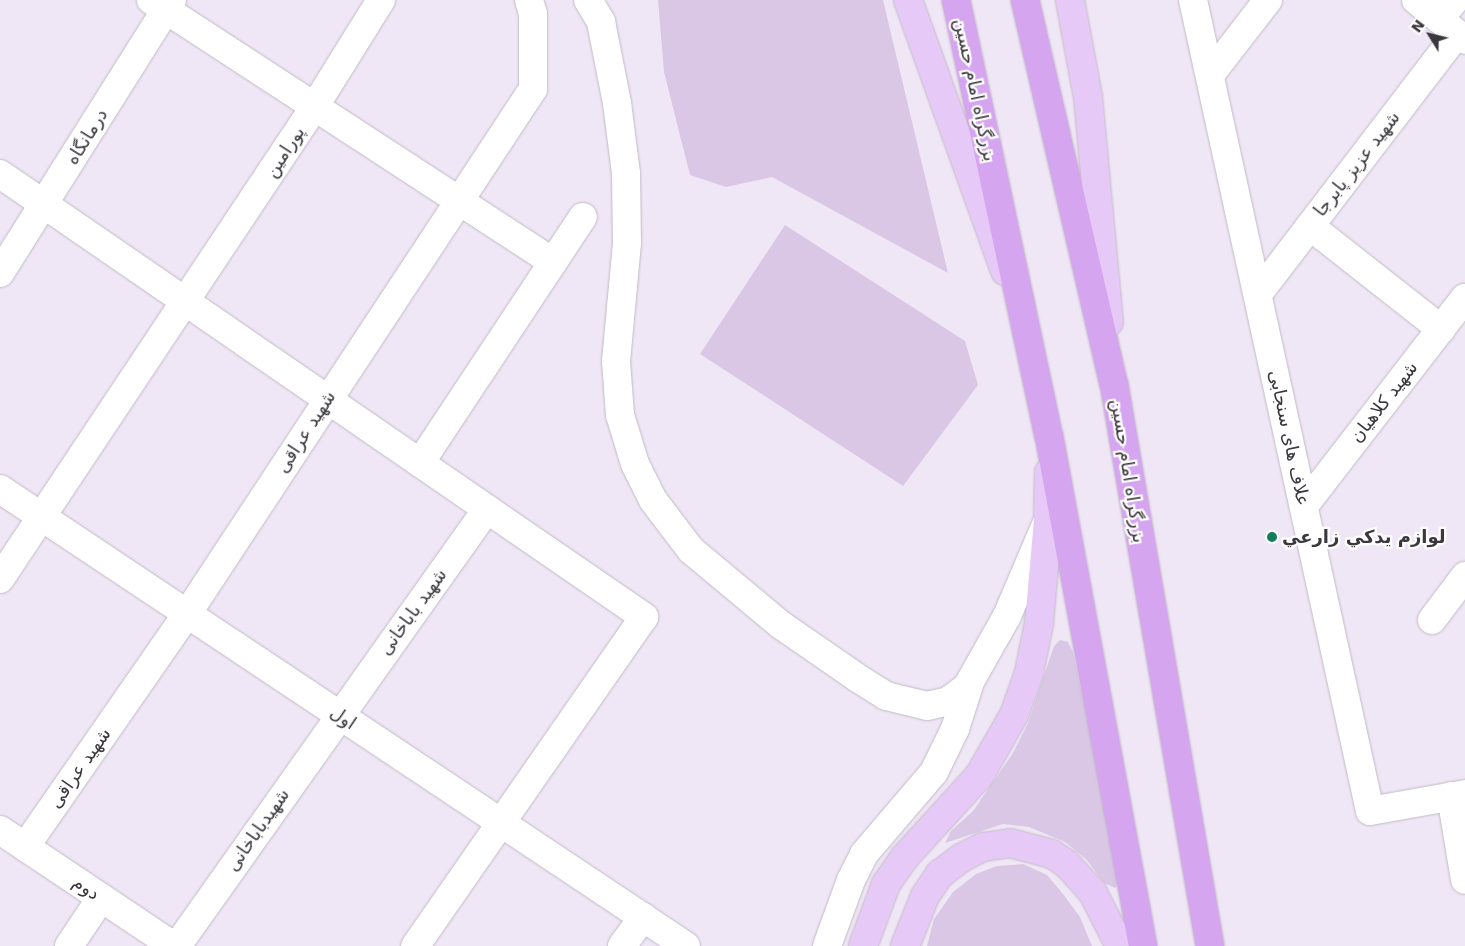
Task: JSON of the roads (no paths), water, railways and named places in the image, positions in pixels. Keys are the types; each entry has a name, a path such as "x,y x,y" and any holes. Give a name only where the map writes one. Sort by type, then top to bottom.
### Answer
{"highway":[{"name":"بزرگراه امام حسین","path":"956,0 1022,317 1049,436 1143,946"},
{"name":"بزرگراه امام حسین","path":"1025,0 1114,384 1156,641 1210,946"}],"main road":[{"path":"908,0 1022,317"},
{"path":"1070,0 1088,97 1114,384"},
{"path":"863,946 886,884 904,858 979,776 1014,714 1029,673 1040,623 1048,520 1049,436"},
{"path":"905,946 925,896 940,874 961,858 983,847 1010,843 1052,854 1066,864 1092,893 1120,946"},
{"path":"1195,853 1222,946"}],"street":[{"name":"پورامین","path":"0,579 315,106 381,0"},
{"name":"شهید عراقی","path":"25,846 187,614 533,89 533,14 529,0"},
{"path":"588,0 601,22 617,103 626,173 627,243 616,361 620,415 635,464 653,500 691,550 730,586 781,625 886,696 927,706 948,701 970,682"},
{"name":"علاف های سنجابی","path":"1194,0 1370,811 1458,795"},
{"path":"1210,75 1268,0"},
{"path":"1416,0 1454,23"},
{"path":"163,3 315,106 553,262"},
{"name":"درمانگاه","path":"0,273 45,205 163,3"},
{"name":"شهید عزیز پابرجا","path":"1258,294 1310,226 1454,23"},
{"path":"0,174 644,617 415,946"},
{"path":"420,463 583,217"},
{"path":"1310,226 1441,329"},
{"name":"شهید کلاهیان","path":"1304,506 1465,298"},
{"name":"اول","path":"0,490 686,946"},
{"name":"شهید باباخانی","path":"339,715 488,509"},
{"path":"827,946 851,880 864,854 934,772 955,729 970,682 1008,616 1048,520"},
{"path":"1432,620 1465,576"},
{"name":"شهیدباباخانی","path":"177,946 339,715"},
{"path":"1458,795 1465,880"},
{"name":"دوم","path":"0,830 173,946"},
{"path":"69,946 101,898"},
{"path":"622,946 643,917"}],"place":[{"name":"لوازم يدكي زارعي","path":"1272,537"}]}
